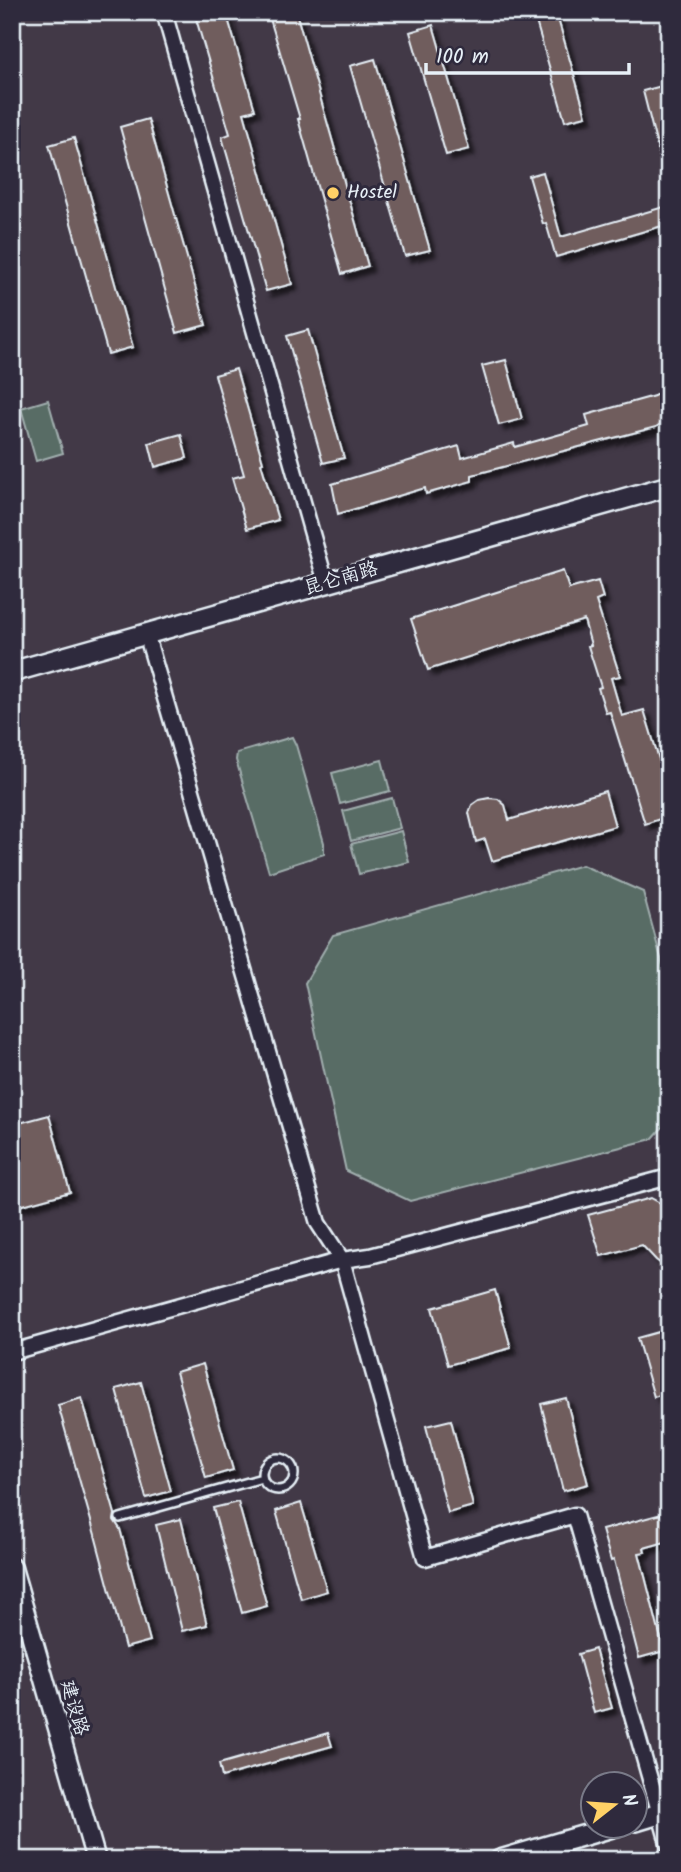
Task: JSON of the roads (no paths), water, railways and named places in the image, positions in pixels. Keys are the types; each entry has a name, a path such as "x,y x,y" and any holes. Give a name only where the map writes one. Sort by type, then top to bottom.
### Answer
{"main road":[{"name":"昆仑南路","path":"12,672 669,486"},
{"path":"500,1860 580,1837"}],"street":[{"path":"164,12 326,583"},
{"path":"146,633 318,1223 342,1261 425,1558 575,1515 664,1813 669,1846"},
{"path":"12,1352 342,1261 370,1256 669,1177"},
{"name":"建设路","path":"12,1568 96,1860"}],"lane":[{"path":"274,1458 286,1459 294,1470 293,1482 282,1490 270,1488 262,1478 264,1465 274,1458"},
{"path":"120,1518 262,1478"}],"place":[{"name":"Hostel","path":"333,193"}]}
